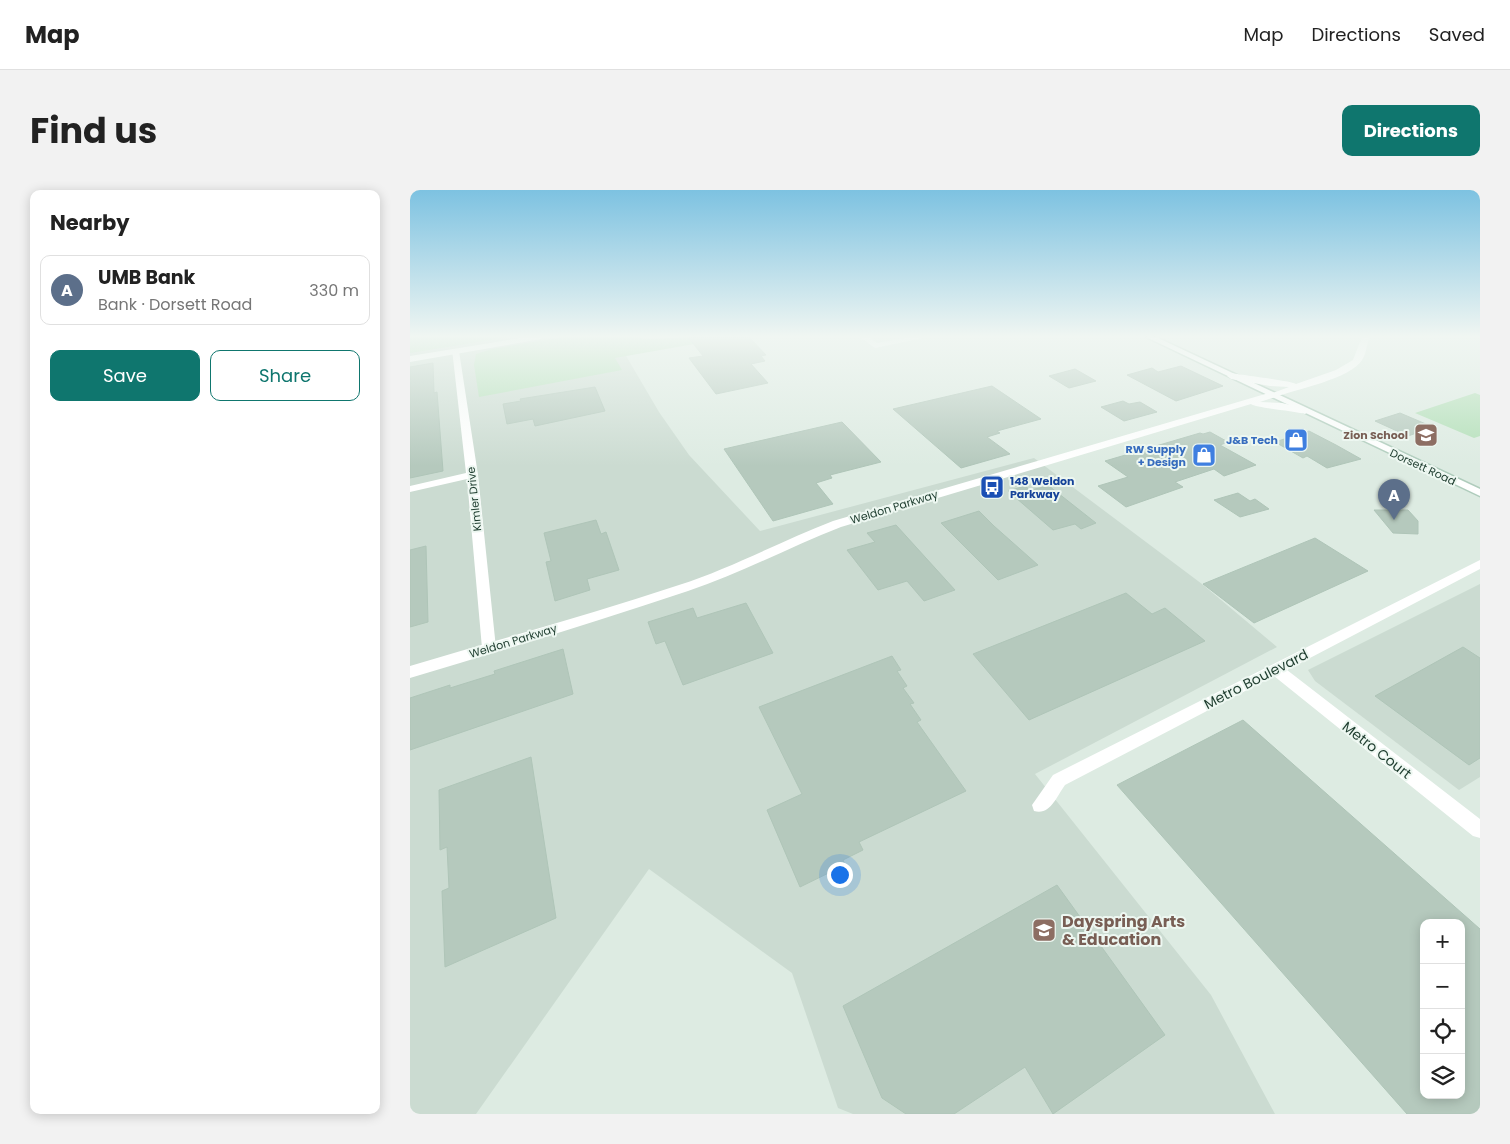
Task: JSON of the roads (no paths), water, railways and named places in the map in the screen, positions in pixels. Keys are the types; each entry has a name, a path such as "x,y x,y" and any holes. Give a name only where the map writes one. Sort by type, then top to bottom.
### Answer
{"street":[{"name":"Kimler Drive","path":"459,380 472,475 489,648"},
{"name":"Dorsett Road","path":"1240,380 1480,493"},
{"path":"1251,380 1270,384 1303,384"},
{"name":"Weldon Parkway","path":"410,672 715,577 838,524 1244,404 1315,380"},
{"path":"1244,404 1282,406 1305,411"},
{"path":"410,489 472,475"},
{"name":"Metro Boulevard","path":"1041,805 1059,780 1480,564"},
{"name":"Metro Court","path":"1274,669 1480,830"}],"place":[{"name":"Zion School","path":"1426,435"},
{"name":"J&B Tech","path":"1296,440"},
{"name":"RW Supply + Design","path":"1204,455"},
{"name":"148 Weldon Parkway","path":"992,487"},
{"name":"UMB Bank","path":"1394,520"},
{"name":"Dayspring Arts & Education","path":"1044,930"}]}
